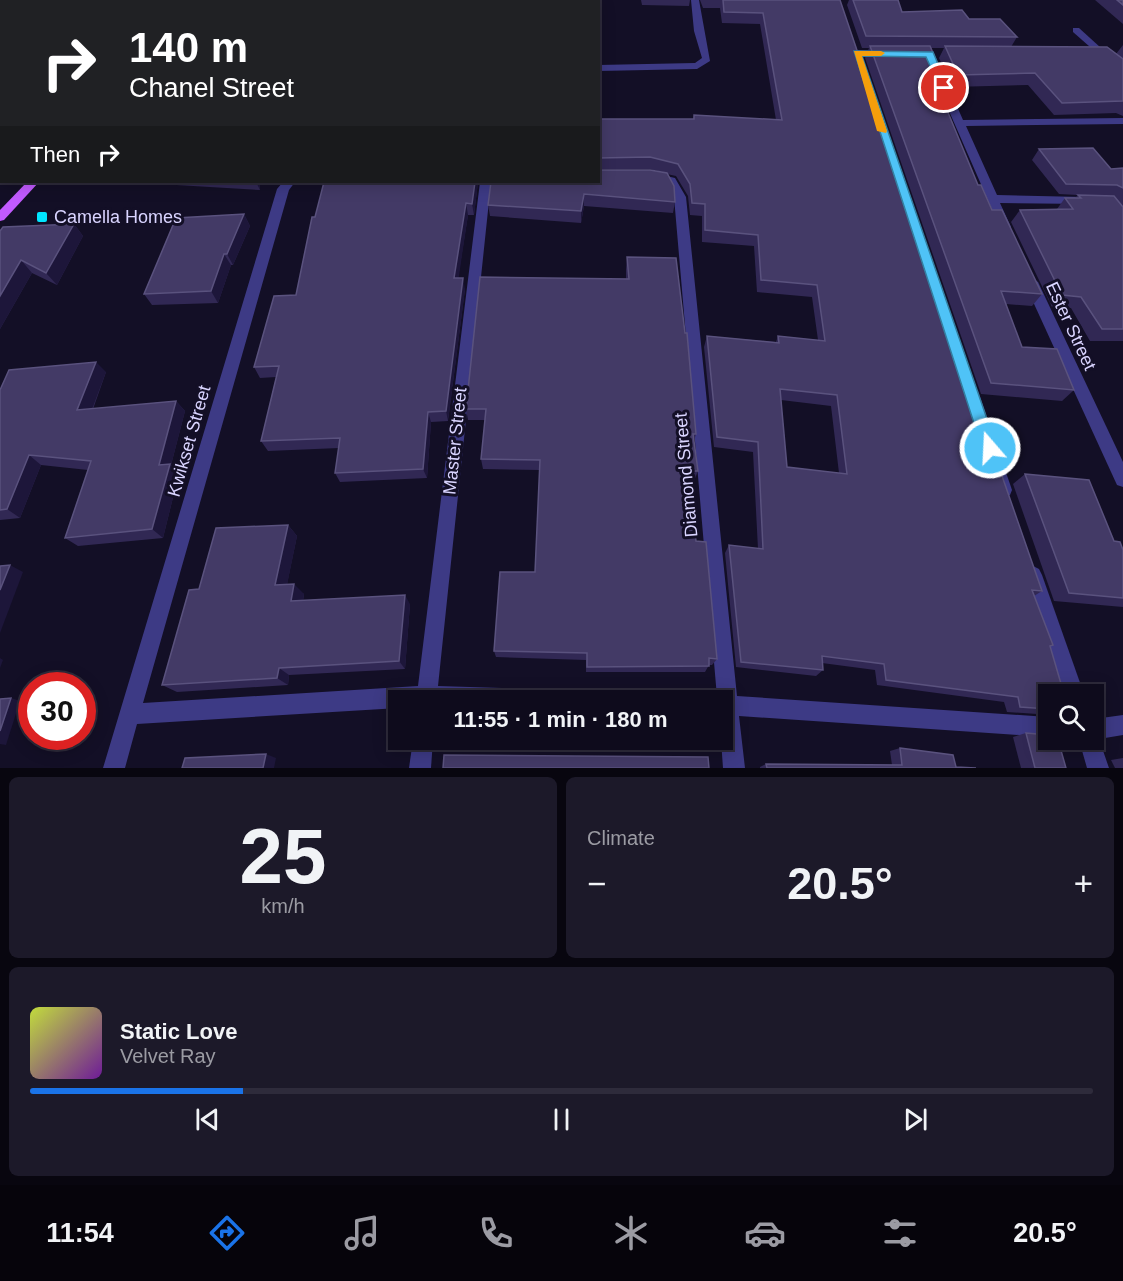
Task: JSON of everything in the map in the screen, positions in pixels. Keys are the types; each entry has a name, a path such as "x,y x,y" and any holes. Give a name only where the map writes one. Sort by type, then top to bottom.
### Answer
{"main road":[{"path":"0,218 32,183"}],"street":[{"path":"600,68 697,66 704,63 706,59 696,0"},
{"path":"1076,30 1096,54 1123,74"},
{"path":"857,53 898,54"},
{"path":"935,54 958,123 1012,242"},
{"path":"958,123 1123,122"},
{"name":"Diamond Street","path":"649,175 671,181 680,197 724,690"},
{"name":"Kwikset Street","path":"114,768 283,189 289,183"},
{"name":"Master Street","path":"427,690 485,183"},
{"path":"992,198 1096,201"},
{"name":"Ester Street","path":"1027,274 1123,480"},
{"path":"966,381 1009,504"},
{"path":"1028,560 1071,684"},
{"path":"129,714 388,700"},
{"path":"733,706 1038,726"},
{"path":"1104,728 1123,725"},
{"path":"420,768 422,750"},
{"name":"Diamond Street","path":"731,750 734,768"},
{"path":"1092,750 1098,768"}],"building":[{"path":"723,0 840,0 969,382 993,472 1001,473 1042,591 1032,590 1053,645 1050,646 1061,684 1038,684 1038,708 1020,707 1018,697 886,680 884,664 822,656 823,670 741,662 729,545 763,549 758,442 717,437 707,336 779,343 778,336 825,341 817,285 761,280 758,235 705,230 705,204 692,203 690,184 678,164 650,157 600,158 600,119 694,119 694,115 782,120 763,13 724,12","holes":["780,389 837,395 847,474 787,467"]},
{"path":"853,0 898,0 902,12 962,10 969,19 1000,19 1017,37 866,36"},
{"path":"870,46 930,46 943,76 935,76 978,185 981,185 992,210 1002,210 1042,294 1001,291 1022,347 1057,349 1074,390 991,383"},
{"path":"945,46 1107,47 1123,59 1123,101 1062,103 1035,73 958,75"},
{"path":"1093,148 1111,169 1123,168 1123,188 1117,185 1066,184 1039,149"},
{"path":"600,170 650,170 667,173 674,186 675,202 584,194 581,211 488,205 491,183 600,183"},
{"path":"324,183 475,183 472,204 466,203 454,278 463,278 446,411 428,412 423,469 335,473 340,438 261,441 279,366 254,367 274,296 296,295 312,217 315,217"},
{"path":"1078,195 1114,196 1123,207 1123,329 1102,329 1081,297 1062,295 1020,210 1073,209 1065,198 1081,198"},
{"path":"244,214 227,254 224,254 211,291 144,294 176,218"},
{"path":"74,224 46,273 21,260 0,296 0,231 3,227"},
{"path":"627,257 676,258 685,333 687,333 696,434 693,434 698,471 689,471 696,541 706,542 717,659 709,658 709,666 587,667 587,653 494,651 500,572 535,572 540,460 481,459 486,409 466,409 480,277 629,279"},
{"path":"96,362 77,410 176,401 159,465 170,464 152,529 65,538 91,461 29,455 7,509 0,510 0,390 9,370"},
{"path":"1025,474 1089,480 1114,541 1120,542 1123,550 1123,598 1069,593"},
{"path":"288,525 275,585 294,584 291,601 405,595 399,661 279,668 277,678 162,685 189,590 199,589 216,528"},
{"path":"10,565 0,590 0,566"},
{"path":"11,698 0,731 0,699"},
{"path":"1026,733 1038,734 1038,750 1061,750 1066,768 1035,768"},
{"path":"900,748 953,755 956,767 976,768 767,768 766,764 902,765"},
{"path":"266,754 263,768 182,768 185,758"},
{"path":"444,755 708,757 709,768 443,768"}],"slow traffic":[{"path":"881,53 857,53 882,131"}],"place":[{"name":"Camella Homes","path":"42,217"}],"route":[{"path":"944,88 930,54 857,53 928,270 990,448"}]}
